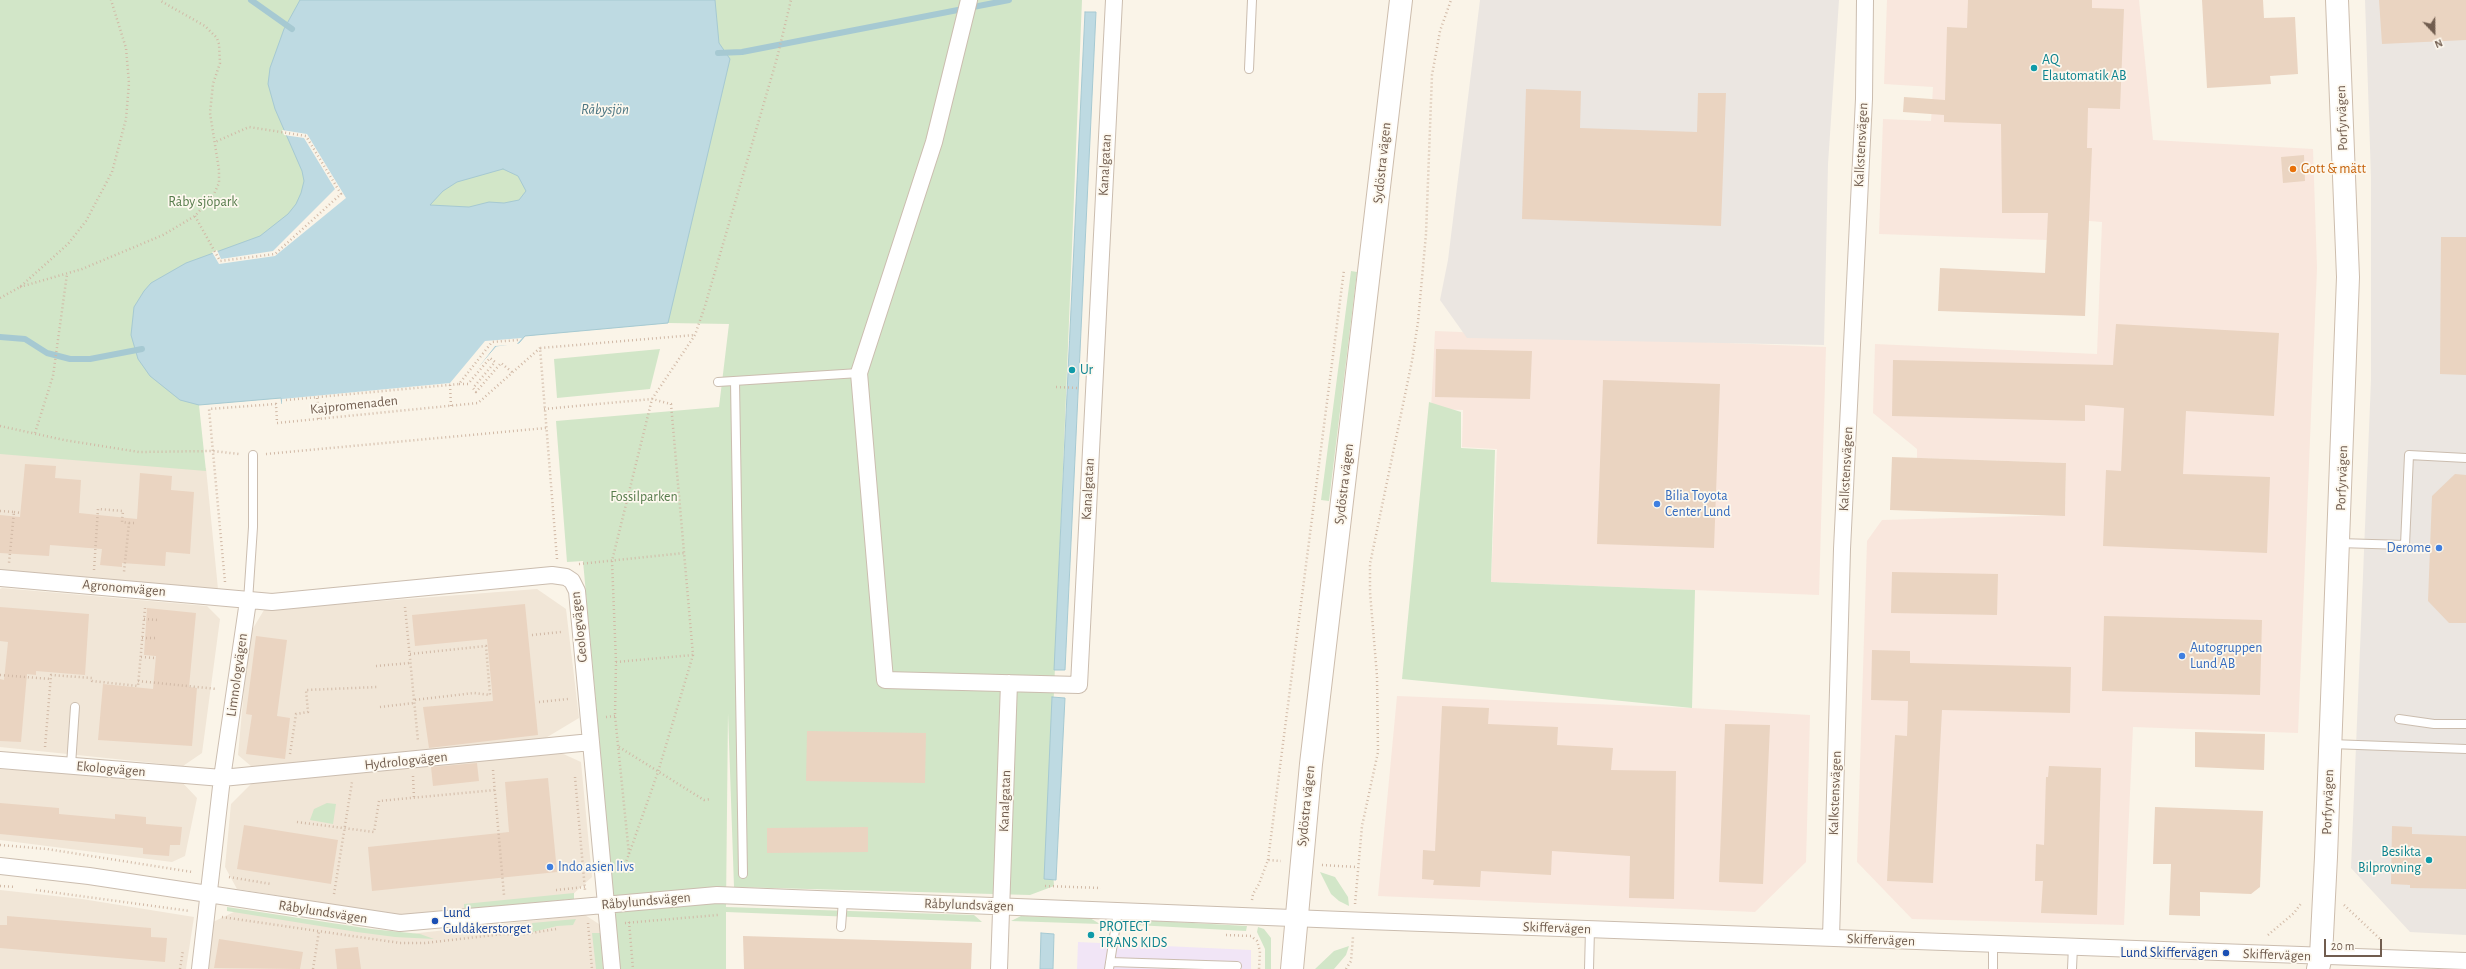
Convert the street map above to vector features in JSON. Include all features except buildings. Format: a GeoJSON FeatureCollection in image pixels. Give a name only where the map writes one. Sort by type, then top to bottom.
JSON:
{"type":"FeatureCollection","features":[{"type":"Feature","properties":{"kind":"main road","name":"Sydöstra vägen"},"geometry":{"type":"LineString","coordinates":[[1292,969],[1310,764],[1400,0]]}},
{"type":"Feature","properties":{"kind":"main road","name":"Porfyrvägen"},"geometry":{"type":"LineString","coordinates":[[2321,965],[2339,542],[2348,277],[2337,0]]}},
{"type":"Feature","properties":{"kind":"street"},"geometry":{"type":"LineString","coordinates":[[969,0],[934,142],[859,373],[885,680],[1009,683]]}},
{"type":"Feature","properties":{"kind":"street","name":"Kanalgatan"},"geometry":{"type":"LineString","coordinates":[[999,969],[1009,683],[1079,685],[1114,0]]}},
{"type":"Feature","properties":{"kind":"street","name":"Kalkstensvägen"},"geometry":{"type":"LineString","coordinates":[[1831,938],[1842,549],[1864,99],[1865,0]]}},
{"type":"Feature","properties":{"kind":"street","name":"Geologvägen"},"geometry":{"type":"LineString","coordinates":[[248,601],[272,602],[559,575],[572,581],[577,591],[612,969]]}},
{"type":"Feature","properties":{"kind":"street","name":"Agronomvägen"},"geometry":{"type":"LineString","coordinates":[[0,578],[146,590],[248,601]]}},
{"type":"Feature","properties":{"kind":"street","name":"Limnologvägen"},"geometry":{"type":"LineString","coordinates":[[200,969],[210,894],[222,778],[248,601]]}},
{"type":"Feature","properties":{"kind":"street","name":"Hydrologvägen"},"geometry":{"type":"LineString","coordinates":[[222,778],[590,742]]}},
{"type":"Feature","properties":{"kind":"street","name":"Ekologvägen"},"geometry":{"type":"LineString","coordinates":[[0,760],[222,778]]}},
{"type":"Feature","properties":{"kind":"street","name":"Råbylundsvägen"},"geometry":{"type":"LineString","coordinates":[[0,866],[48,871],[210,894],[400,924],[717,895],[1296,918]]}},
{"type":"Feature","properties":{"kind":"street","name":"Skiffervägen"},"geometry":{"type":"LineString","coordinates":[[1296,918],[2073,946],[2264,955],[2321,965],[2466,961]]}},
{"type":"Feature","properties":{"kind":"lane"},"geometry":{"type":"LineString","coordinates":[[1249,69],[1252,0]]}},
{"type":"Feature","properties":{"kind":"lane"},"geometry":{"type":"LineString","coordinates":[[718,382],[859,373]]}},
{"type":"Feature","properties":{"kind":"lane"},"geometry":{"type":"LineString","coordinates":[[735,381],[743,874]]}},
{"type":"Feature","properties":{"kind":"lane","name":"Limnologvägen"},"geometry":{"type":"LineString","coordinates":[[248,601],[253,527],[253,455]]}},
{"type":"Feature","properties":{"kind":"lane"},"geometry":{"type":"LineString","coordinates":[[2339,542],[2405,545],[2409,455],[2466,458]]}},
{"type":"Feature","properties":{"kind":"lane"},"geometry":{"type":"LineString","coordinates":[[71,765],[75,707]]}},
{"type":"Feature","properties":{"kind":"lane"},"geometry":{"type":"LineString","coordinates":[[2399,719],[2434,724],[2466,724]]}},
{"type":"Feature","properties":{"kind":"lane"},"geometry":{"type":"LineString","coordinates":[[2330,744],[2466,749]]}},
{"type":"Feature","properties":{"kind":"lane"},"geometry":{"type":"LineString","coordinates":[[841,927],[843,900]]}},
{"type":"Feature","properties":{"kind":"lane"},"geometry":{"type":"LineString","coordinates":[[1118,911],[1110,965],[1237,966]]}},
{"type":"Feature","properties":{"kind":"lane"},"geometry":{"type":"LineString","coordinates":[[1589,969],[1590,929]]}},
{"type":"Feature","properties":{"kind":"lane"},"geometry":{"type":"LineString","coordinates":[[1993,944],[1993,969]]}},
{"type":"Feature","properties":{"kind":"lane"},"geometry":{"type":"LineString","coordinates":[[2072,969],[2073,946]]}},
{"type":"Feature","properties":{"kind":"path"},"geometry":{"type":"LineString","coordinates":[[0,298],[20,287],[68,244],[86,221],[117,158],[126,119],[129,83],[126,48],[111,0]]}},
{"type":"Feature","properties":{"kind":"path"},"geometry":{"type":"LineString","coordinates":[[20,287],[67,274],[146,243],[195,216],[210,200],[219,183],[220,170],[210,113],[213,84],[221,56],[217,38],[200,22],[159,0]]}},
{"type":"Feature","properties":{"kind":"path"},"geometry":{"type":"LineString","coordinates":[[629,854],[616,716],[616,662],[612,561],[652,399],[695,335],[720,259],[777,58],[791,0]]}},
{"type":"Feature","properties":{"kind":"path"},"geometry":{"type":"LineString","coordinates":[[1346,969],[1351,960],[1362,826],[1378,752],[1377,676],[1370,592],[1370,564],[1418,322],[1426,234],[1432,75],[1440,31],[1451,0]]}},
{"type":"Feature","properties":{"kind":"path"},"geometry":{"type":"LineString","coordinates":[[195,216],[220,261],[275,254],[341,194],[306,136],[249,127],[215,142]]}},
{"type":"Feature","properties":{"kind":"path"},"geometry":{"type":"LineString","coordinates":[[1252,905],[1253,894],[1259,884],[1268,860],[1344,270]]}},
{"type":"Feature","properties":{"kind":"path"},"geometry":{"type":"LineString","coordinates":[[35,433],[53,376],[67,274]]}},
{"type":"Feature","properties":{"kind":"path"},"geometry":{"type":"LineString","coordinates":[[559,575],[540,348],[695,335]]}},
{"type":"Feature","properties":{"kind":"path"},"geometry":{"type":"LineString","coordinates":[[459,384],[492,342],[518,340]]}},
{"type":"Feature","properties":{"kind":"path","name":"Kajpromenaden"},"geometry":{"type":"LineString","coordinates":[[213,451],[209,409],[276,404],[277,423],[478,403],[540,348]]}},
{"type":"Feature","properties":{"kind":"path"},"geometry":{"type":"LineString","coordinates":[[286,400],[468,384],[490,358],[494,362],[473,388],[476,392],[501,362],[512,372]]}},
{"type":"Feature","properties":{"kind":"path"},"geometry":{"type":"LineString","coordinates":[[450,385],[452,406]]}},
{"type":"Feature","properties":{"kind":"path"},"geometry":{"type":"LineString","coordinates":[[1056,387],[1093,388]]}},
{"type":"Feature","properties":{"kind":"path"},"geometry":{"type":"LineString","coordinates":[[317,397],[319,419]]}},
{"type":"Feature","properties":{"kind":"path"},"geometry":{"type":"LineString","coordinates":[[544,409],[652,399],[671,404],[693,654],[658,772],[620,876]]}},
{"type":"Feature","properties":{"kind":"path"},"geometry":{"type":"LineString","coordinates":[[0,426],[139,452],[213,451],[253,455],[546,428]]}},
{"type":"Feature","properties":{"kind":"path"},"geometry":{"type":"LineString","coordinates":[[213,451],[225,598]]}},
{"type":"Feature","properties":{"kind":"path"},"geometry":{"type":"LineString","coordinates":[[94,570],[98,509],[123,511],[122,522],[136,523]]}},
{"type":"Feature","properties":{"kind":"path"},"geometry":{"type":"LineString","coordinates":[[0,511],[21,513]]}},
{"type":"Feature","properties":{"kind":"path"},"geometry":{"type":"LineString","coordinates":[[9,563],[14,512]]}},
{"type":"Feature","properties":{"kind":"path"},"geometry":{"type":"LineString","coordinates":[[124,572],[129,523]]}},
{"type":"Feature","properties":{"kind":"path"},"geometry":{"type":"LineString","coordinates":[[559,575],[568,565],[684,553]]}},
{"type":"Feature","properties":{"kind":"path"},"geometry":{"type":"LineString","coordinates":[[138,686],[146,590]]}},
{"type":"Feature","properties":{"kind":"path"},"geometry":{"type":"LineString","coordinates":[[403,590],[420,759]]}},
{"type":"Feature","properties":{"kind":"path"},"geometry":{"type":"LineString","coordinates":[[144,618],[158,620]]}},
{"type":"Feature","properties":{"kind":"path"},"geometry":{"type":"LineString","coordinates":[[532,635],[561,632]]}},
{"type":"Feature","properties":{"kind":"path"},"geometry":{"type":"LineString","coordinates":[[142,638],[156,638]]}},
{"type":"Feature","properties":{"kind":"path"},"geometry":{"type":"LineString","coordinates":[[380,707],[474,693],[490,696],[486,646],[410,654]]}},
{"type":"Feature","properties":{"kind":"path"},"geometry":{"type":"LineString","coordinates":[[616,662],[693,654]]}},
{"type":"Feature","properties":{"kind":"path"},"geometry":{"type":"LineString","coordinates":[[141,657],[155,658]]}},
{"type":"Feature","properties":{"kind":"path"},"geometry":{"type":"LineString","coordinates":[[376,666],[410,663]]}},
{"type":"Feature","properties":{"kind":"path"},"geometry":{"type":"LineString","coordinates":[[0,675],[51,679]]}},
{"type":"Feature","properties":{"kind":"path"},"geometry":{"type":"LineString","coordinates":[[138,681],[218,689],[218,681]]}},
{"type":"Feature","properties":{"kind":"path"},"geometry":{"type":"LineString","coordinates":[[287,772],[296,714],[308,712],[306,690],[378,687]]}},
{"type":"Feature","properties":{"kind":"path"},"geometry":{"type":"LineString","coordinates":[[539,702],[568,699]]}},
{"type":"Feature","properties":{"kind":"path"},"geometry":{"type":"LineString","coordinates":[[618,747],[704,800],[712,799]]}},
{"type":"Feature","properties":{"kind":"path"},"geometry":{"type":"LineString","coordinates":[[491,752],[504,894]]}},
{"type":"Feature","properties":{"kind":"path"},"geometry":{"type":"LineString","coordinates":[[334,894],[355,766]]}},
{"type":"Feature","properties":{"kind":"path"},"geometry":{"type":"LineString","coordinates":[[297,822],[374,832],[379,801],[495,790]]}},
{"type":"Feature","properties":{"kind":"path"},"geometry":{"type":"LineString","coordinates":[[1268,860],[1283,861]]}},
{"type":"Feature","properties":{"kind":"path"},"geometry":{"type":"LineString","coordinates":[[1045,886],[1101,888]]}},
{"type":"Feature","properties":{"kind":"path"},"geometry":{"type":"LineString","coordinates":[[1249,893],[1253,894]]}},
{"type":"Feature","properties":{"kind":"path"},"geometry":{"type":"LineString","coordinates":[[2264,955],[2265,937],[2294,913],[2306,897],[2324,898]]}},
{"type":"Feature","properties":{"kind":"path"},"geometry":{"type":"LineString","coordinates":[[2345,906],[2381,941]]}},
{"type":"Feature","properties":{"kind":"path"},"geometry":{"type":"LineString","coordinates":[[630,923],[633,969]]}},
{"type":"Feature","properties":{"kind":"path"},"geometry":{"type":"LineString","coordinates":[[313,969],[319,931]]}},
{"type":"Feature","properties":{"kind":"path"},"geometry":{"type":"LineString","coordinates":[[1219,935],[1251,936],[1257,941],[1260,951],[1259,969]]}},
{"type":"Feature","properties":{"kind":"shaded area"},"geometry":{"type":"Polygon","coordinates":[[[1480,0],[1839,0],[1828,164],[1824,345],[1467,338],[1440,300],[1448,260],[1480,0]]]}},
{"type":"Feature","properties":{"kind":"shaded area"},"geometry":{"type":"Polygon","coordinates":[[[1887,0],[2139,0],[2153,140],[2313,149],[2317,268],[2298,733],[2133,727],[2124,925],[1912,919],[1857,862],[1867,541],[1882,520],[2065,515],[2066,463],[1917,458],[1917,449],[1873,413],[1875,344],[2097,354],[2102,222],[2089,221],[2047,240],[1879,234],[1883,119],[1931,121],[1933,87],[1884,84],[1887,0]]]}},
{"type":"Feature","properties":{"kind":"shaded area"},"geometry":{"type":"Polygon","coordinates":[[[2365,0],[2466,0],[2466,935],[2410,932],[2351,868],[2371,380],[2371,177],[2365,0]]]}},
{"type":"Feature","properties":{"kind":"shaded area"},"geometry":{"type":"Polygon","coordinates":[[[1435,331],[1826,347],[1819,595],[1491,582],[1497,449],[1462,447],[1463,410],[1431,409],[1435,331]]]}},
{"type":"Feature","properties":{"kind":"shaded area"},"geometry":{"type":"Polygon","coordinates":[[[0,453],[206,468],[218,589],[0,571],[0,453]]]}},
{"type":"Feature","properties":{"kind":"shaded area"},"geometry":{"type":"Polygon","coordinates":[[[0,589],[207,606],[220,619],[202,753],[183,766],[0,747],[0,589]]]}},
{"type":"Feature","properties":{"kind":"shaded area"},"geometry":{"type":"Polygon","coordinates":[[[537,589],[566,609],[579,718],[539,742],[258,772],[238,755],[249,635],[264,610],[537,589]]]}},
{"type":"Feature","properties":{"kind":"shaded area"},"geometry":{"type":"Polygon","coordinates":[[[1397,696],[1692,708],[1810,715],[1806,862],[1755,912],[1378,896],[1397,696]]]}},
{"type":"Feature","properties":{"kind":"shaded area"},"geometry":{"type":"Polygon","coordinates":[[[559,752],[581,762],[592,877],[571,896],[400,915],[237,889],[225,867],[231,804],[253,782],[559,752]]]}},
{"type":"Feature","properties":{"kind":"shaded area"},"geometry":{"type":"Polygon","coordinates":[[[0,769],[180,780],[197,798],[185,856],[172,862],[0,840],[0,769]]]}},
{"type":"Feature","properties":{"kind":"shaded area"},"geometry":{"type":"Polygon","coordinates":[[[0,890],[82,899],[194,917],[186,969],[0,969],[0,890]]]}},
{"type":"Feature","properties":{"kind":"shaded area"},"geometry":{"type":"Polygon","coordinates":[[[238,910],[400,935],[585,915],[619,937],[622,969],[207,969],[213,922],[238,910]]]}},
{"type":"Feature","properties":{"kind":"shaded area"},"geometry":{"type":"Polygon","coordinates":[[[1078,942],[1251,950],[1251,969],[1077,969],[1078,942]]]}},
{"type":"Feature","properties":{"kind":"green space"},"geometry":{"type":"Polygon","coordinates":[[[0,0],[1082,0],[1049,815],[1054,886],[1030,895],[734,887],[728,713],[726,907],[974,915],[982,922],[726,912],[726,969],[620,969],[583,561],[567,562],[556,421],[719,407],[729,324],[668,323],[525,336],[519,343],[496,346],[282,398],[199,405],[206,471],[0,454],[0,0]]]}},
{"type":"Feature","properties":{"kind":"green space"},"geometry":{"type":"Polygon","coordinates":[[[1351,271],[1357,272],[1329,501],[1321,500],[1351,271]]]}},
{"type":"Feature","properties":{"kind":"green space"},"geometry":{"type":"Polygon","coordinates":[[[660,349],[650,389],[557,398],[554,359],[660,349]]]}},
{"type":"Feature","properties":{"kind":"green space"},"geometry":{"type":"Polygon","coordinates":[[[1429,402],[1461,412],[1461,448],[1495,450],[1491,582],[1695,590],[1692,708],[1402,679],[1429,402]]]}},
{"type":"Feature","properties":{"kind":"green space"},"geometry":{"type":"Polygon","coordinates":[[[327,803],[336,804],[333,824],[310,820],[314,809],[327,803]]]}},
{"type":"Feature","properties":{"kind":"green space"},"geometry":{"type":"Polygon","coordinates":[[[1320,872],[1335,877],[1348,897],[1349,906],[1339,901],[1331,894],[1320,872]]]}},
{"type":"Feature","properties":{"kind":"green space"},"geometry":{"type":"Polygon","coordinates":[[[574,893],[574,899],[464,909],[464,904],[574,893]]]}},
{"type":"Feature","properties":{"kind":"green space"},"geometry":{"type":"Polygon","coordinates":[[[227,907],[371,929],[420,934],[434,939],[395,937],[357,932],[227,911],[227,907]]]}},
{"type":"Feature","properties":{"kind":"green space"},"geometry":{"type":"Polygon","coordinates":[[[1021,916],[1090,918],[1100,924],[1011,921],[1021,916]]]}},
{"type":"Feature","properties":{"kind":"green space"},"geometry":{"type":"Polygon","coordinates":[[[576,919],[573,925],[557,926],[533,932],[532,923],[576,919]]]}},
{"type":"Feature","properties":{"kind":"green space"},"geometry":{"type":"Polygon","coordinates":[[[1138,920],[1247,926],[1246,931],[1136,925],[1138,920]]]}},
{"type":"Feature","properties":{"kind":"green space"},"geometry":{"type":"Polygon","coordinates":[[[1258,927],[1264,929],[1271,938],[1271,969],[1265,969],[1265,949],[1257,932],[1258,927]]]}},
{"type":"Feature","properties":{"kind":"green space"},"geometry":{"type":"Polygon","coordinates":[[[592,933],[600,933],[603,969],[596,969],[592,933]]]}},
{"type":"Feature","properties":{"kind":"green space"},"geometry":{"type":"Polygon","coordinates":[[[1349,946],[1346,955],[1334,969],[1315,969],[1334,951],[1349,946]]]}},
{"type":"Feature","properties":{"kind":"water","name":"Råbysjön"},"geometry":{"type":"Polygon","coordinates":[[[300,0],[715,0],[719,43],[730,59],[668,323],[525,336],[519,343],[496,346],[461,387],[282,404],[281,398],[199,405],[180,400],[150,376],[138,359],[131,335],[134,307],[151,283],[186,263],[260,236],[288,214],[296,204],[304,181],[302,171],[275,109],[268,84],[270,68],[284,29],[300,0]],[[503,169],[457,182],[443,191],[430,205],[469,207],[489,202],[504,203],[519,200],[526,191],[518,176],[503,169]]]}},
{"type":"Feature","properties":{"kind":"water"},"geometry":{"type":"Polygon","coordinates":[[[1085,12],[1096,12],[1065,670],[1054,670],[1085,12]]]}},
{"type":"Feature","properties":{"kind":"water"},"geometry":{"type":"Polygon","coordinates":[[[1052,697],[1065,698],[1056,880],[1044,879],[1052,697]]]}},
{"type":"Feature","properties":{"kind":"water"},"geometry":{"type":"Polygon","coordinates":[[[1041,933],[1054,934],[1053,969],[1040,969],[1041,933]]]}},
{"type":"Feature","properties":{"kind":"pier"},"geometry":{"type":"Polygon","coordinates":[[[282,130],[307,134],[346,198],[275,256],[219,264],[212,252],[217,250],[221,259],[273,251],[335,189],[304,138],[284,135],[282,130]]]}},
{"type":"Feature","properties":{"kind":"pier"},"geometry":{"type":"Polygon","coordinates":[[[522,338],[516,345],[495,346],[462,389],[282,406],[282,399],[450,383],[485,341],[522,338]]]}},
{"type":"Feature","properties":{"kind":"waterway"},"geometry":{"type":"LineString","coordinates":[[251,0],[292,29]]}},
{"type":"Feature","properties":{"kind":"waterway"},"geometry":{"type":"LineString","coordinates":[[718,53],[742,52],[1009,0]]}},
{"type":"Feature","properties":{"kind":"waterway"},"geometry":{"type":"LineString","coordinates":[[0,337],[25,339],[47,353],[70,359],[90,359],[142,349]]}},
{"type":"Feature","properties":{"kind":"place","name":"AQ Elautomatik AB"},"geometry":{"type":"Point","coordinates":[2034,68]}},
{"type":"Feature","properties":{"kind":"place","name":"Gott & mätt"},"geometry":{"type":"Point","coordinates":[2293,169]}},
{"type":"Feature","properties":{"kind":"place","name":"Ur"},"geometry":{"type":"Point","coordinates":[1072,370]}},
{"type":"Feature","properties":{"kind":"place","name":"Bilia Toyota Center Lund"},"geometry":{"type":"Point","coordinates":[1657,504]}},
{"type":"Feature","properties":{"kind":"place","name":"Derome"},"geometry":{"type":"Point","coordinates":[2439,548]}},
{"type":"Feature","properties":{"kind":"place","name":"Autogruppen Lund AB"},"geometry":{"type":"Point","coordinates":[2182,656]}},
{"type":"Feature","properties":{"kind":"place","name":"Besikta Bilprovning"},"geometry":{"type":"Point","coordinates":[2429,860]}},
{"type":"Feature","properties":{"kind":"place","name":"Indo asien livs"},"geometry":{"type":"Point","coordinates":[550,867]}},
{"type":"Feature","properties":{"kind":"place","name":"Lund Guldåkerstorget"},"geometry":{"type":"Point","coordinates":[435,921]}},
{"type":"Feature","properties":{"kind":"place","name":"PROTECT TRANS KIDS"},"geometry":{"type":"Point","coordinates":[1091,935]}},
{"type":"Feature","properties":{"kind":"place","name":"Lund Skiffervägen"},"geometry":{"type":"Point","coordinates":[2226,953]}},
{"type":"Feature","properties":{"kind":"park label","name":"Råby sjöpark"},"geometry":{"type":"Point","coordinates":[203,202]}},
{"type":"Feature","properties":{"kind":"park label","name":"Fossilparken"},"geometry":{"type":"Point","coordinates":[644,497]}}]}
